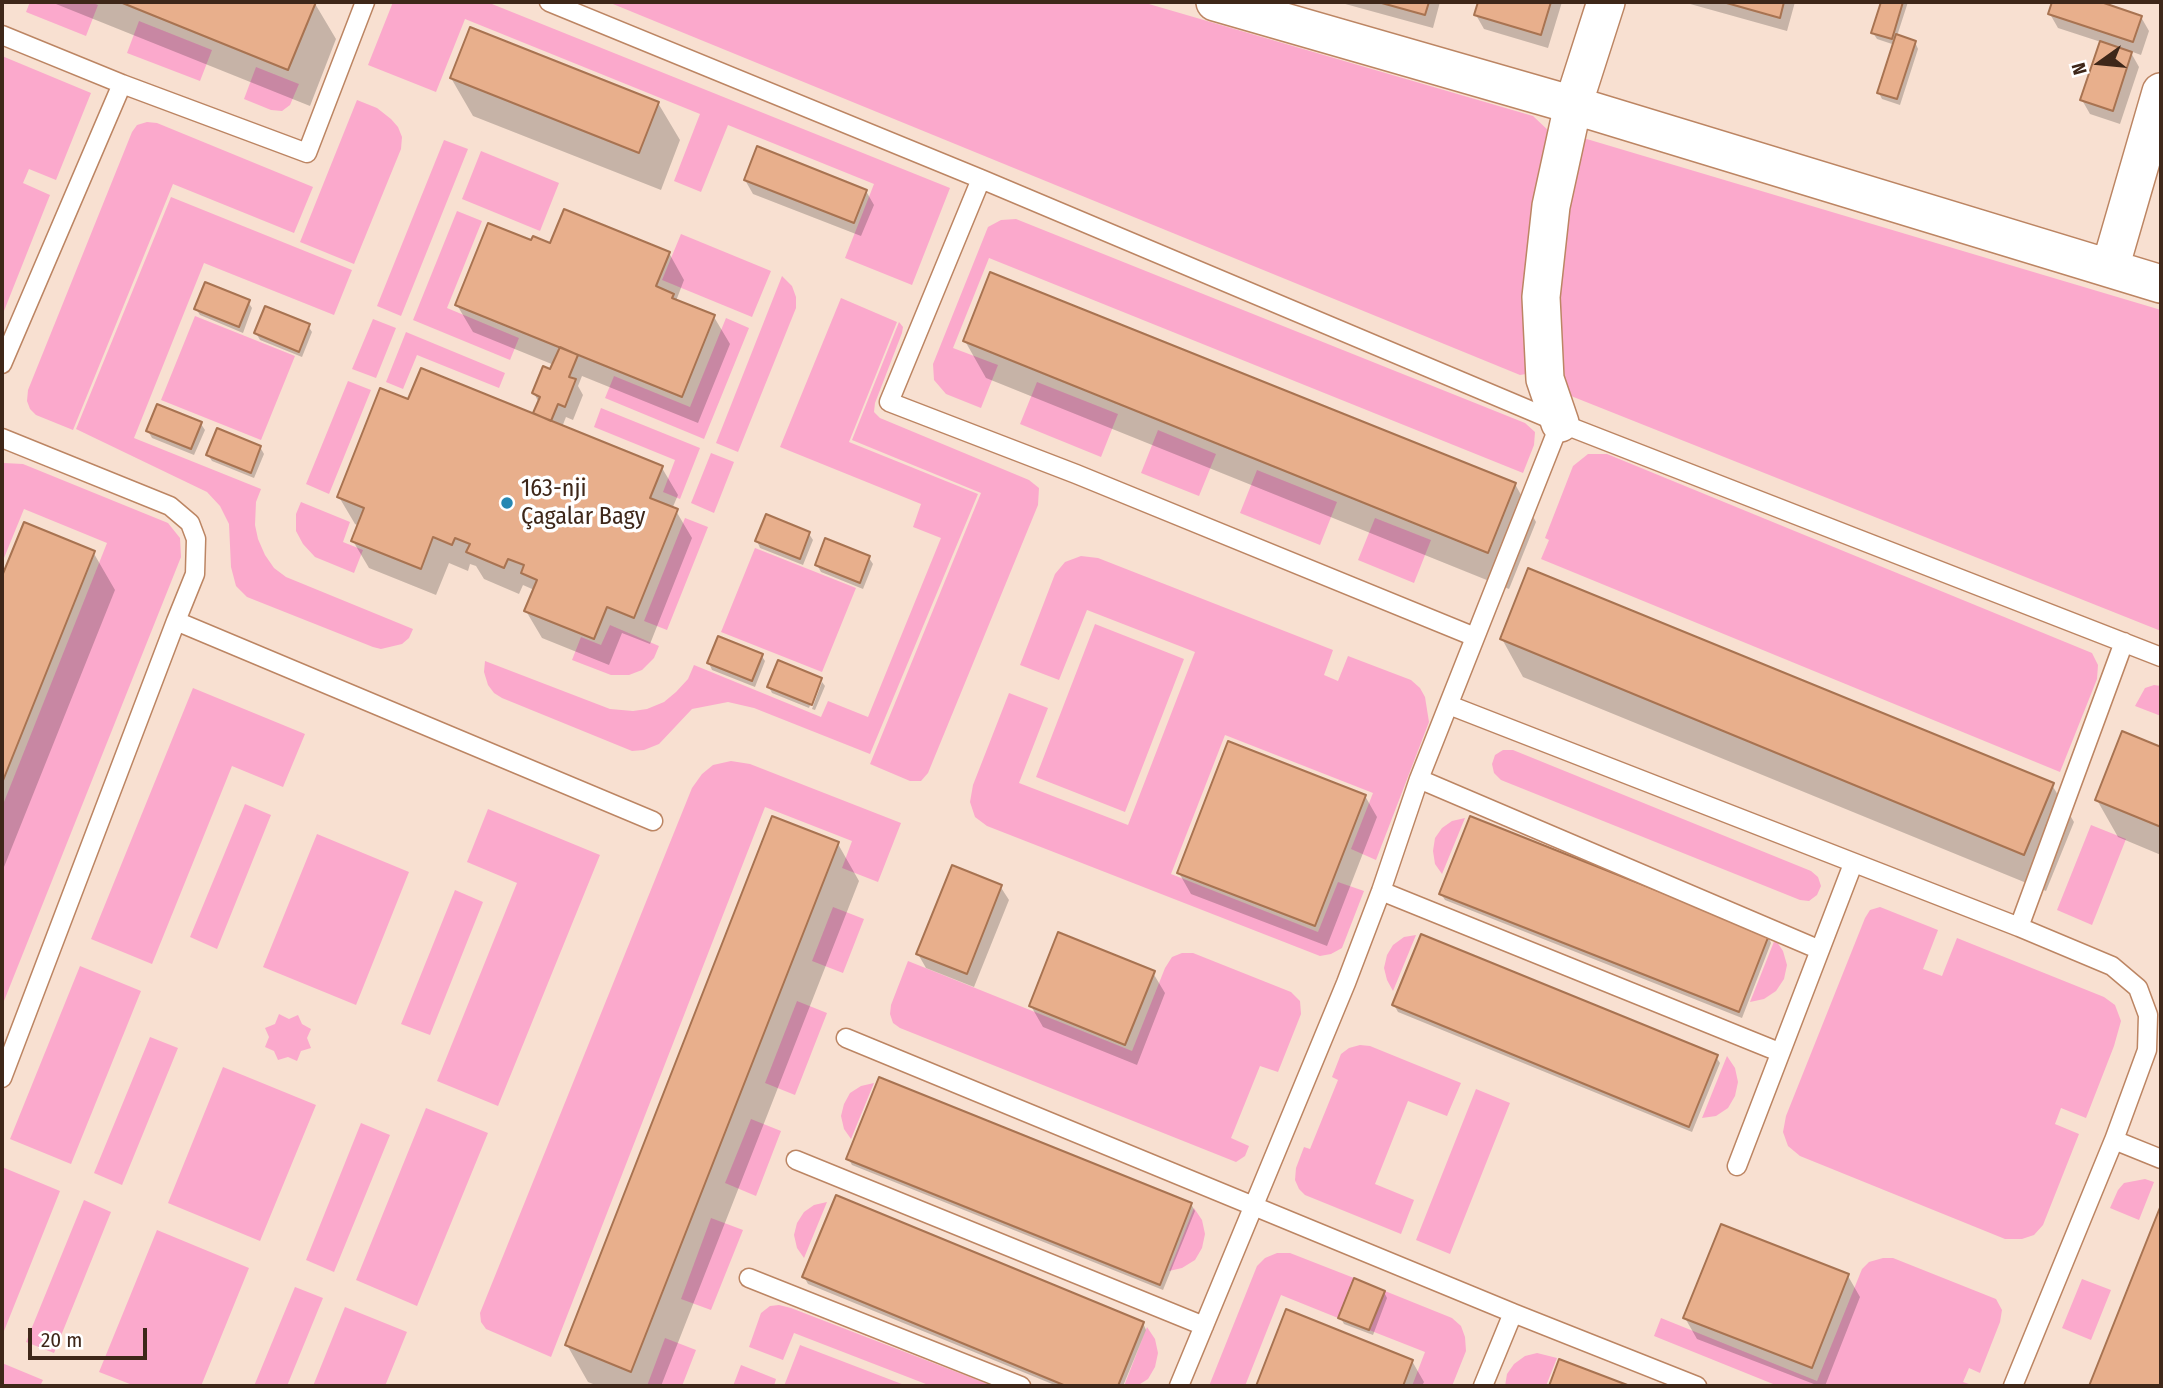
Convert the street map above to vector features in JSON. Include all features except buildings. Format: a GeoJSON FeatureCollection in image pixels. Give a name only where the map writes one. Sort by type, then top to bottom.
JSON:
{"type":"FeatureCollection","features":[{"type":"Feature","properties":{"kind":"street"},"geometry":{"type":"LineString","coordinates":[[1215,2],[1573,105],[2161,284]]}},
{"type":"Feature","properties":{"kind":"street"},"geometry":{"type":"LineString","coordinates":[[1560,423],[1545,379],[1541,297],[1551,206],[1573,105],[1606,2]]}},
{"type":"Feature","properties":{"kind":"street"},"geometry":{"type":"LineString","coordinates":[[2110,268],[2161,92]]}},
{"type":"Feature","properties":{"kind":"lane"},"geometry":{"type":"LineString","coordinates":[[2,35],[122,84],[307,153],[365,2]]}},
{"type":"Feature","properties":{"kind":"lane"},"geometry":{"type":"LineString","coordinates":[[549,2],[1560,423],[2161,657]]}},
{"type":"Feature","properties":{"kind":"lane"},"geometry":{"type":"LineString","coordinates":[[2,364],[122,84]]}},
{"type":"Feature","properties":{"kind":"lane"},"geometry":{"type":"LineString","coordinates":[[981,180],[889,402],[1076,474],[1475,637]]}},
{"type":"Feature","properties":{"kind":"lane"},"geometry":{"type":"LineString","coordinates":[[1179,1386],[1346,983],[1419,779],[1560,423]]}},
{"type":"Feature","properties":{"kind":"lane"},"geometry":{"type":"LineString","coordinates":[[2,438],[170,506],[190,523],[196,539],[195,574],[2,1078]]}},
{"type":"Feature","properties":{"kind":"lane"},"geometry":{"type":"LineString","coordinates":[[176,621],[653,821]]}},
{"type":"Feature","properties":{"kind":"lane"},"geometry":{"type":"LineString","coordinates":[[2019,927],[2124,642]]}},
{"type":"Feature","properties":{"kind":"lane"},"geometry":{"type":"LineString","coordinates":[[1448,705],[2019,927],[2112,966],[2138,988],[2148,1014],[2147,1050],[2114,1140],[2013,1386]]}},
{"type":"Feature","properties":{"kind":"lane"},"geometry":{"type":"LineString","coordinates":[[1419,779],[1820,950]]}},
{"type":"Feature","properties":{"kind":"lane"},"geometry":{"type":"LineString","coordinates":[[1737,1166],[1853,864]]}},
{"type":"Feature","properties":{"kind":"lane"},"geometry":{"type":"LineString","coordinates":[[1381,891],[1779,1052]]}},
{"type":"Feature","properties":{"kind":"lane"},"geometry":{"type":"LineString","coordinates":[[846,1038],[1697,1386]]}},
{"type":"Feature","properties":{"kind":"lane"},"geometry":{"type":"LineString","coordinates":[[2114,1140],[2161,1159]]}},
{"type":"Feature","properties":{"kind":"lane"},"geometry":{"type":"LineString","coordinates":[[796,1160],[1204,1326]]}},
{"type":"Feature","properties":{"kind":"lane"},"geometry":{"type":"LineString","coordinates":[[749,1278],[1021,1386]]}},
{"type":"Feature","properties":{"kind":"lane"},"geometry":{"type":"LineString","coordinates":[[1483,1386],[1513,1313]]}},
{"type":"Feature","properties":{"kind":"shaded area"},"geometry":{"type":"Polygon","coordinates":[[[30,2],[91,2],[98,5],[86,36],[26,12],[30,2]]]}},
{"type":"Feature","properties":{"kind":"shaded area"},"geometry":{"type":"Polygon","coordinates":[[[393,2],[487,2],[950,188],[912,285],[845,258],[874,184],[728,125],[701,192],[674,181],[700,114],[465,19],[436,92],[368,65],[393,2]]]}},
{"type":"Feature","properties":{"kind":"shaded area"},"geometry":{"type":"Polygon","coordinates":[[[608,2],[1142,2],[1533,116],[1551,133],[1526,374],[1520,375],[608,2]]]}},
{"type":"Feature","properties":{"kind":"shaded area"},"geometry":{"type":"Polygon","coordinates":[[[139,21],[212,50],[200,81],[127,53],[139,21]]]}},
{"type":"Feature","properties":{"kind":"shaded area"},"geometry":{"type":"Polygon","coordinates":[[[2,56],[91,93],[56,180],[29,169],[23,183],[50,195],[2,316],[2,56]]]}},
{"type":"Feature","properties":{"kind":"shaded area"},"geometry":{"type":"Polygon","coordinates":[[[256,67],[299,84],[290,105],[282,111],[271,110],[244,99],[256,67]]]}},
{"type":"Feature","properties":{"kind":"shaded area"},"geometry":{"type":"Polygon","coordinates":[[[357,100],[377,108],[391,119],[402,137],[401,149],[354,264],[300,242],[357,100]]]}},
{"type":"Feature","properties":{"kind":"shaded area"},"geometry":{"type":"Polygon","coordinates":[[[157,123],[313,187],[294,233],[173,184],[73,430],[36,415],[27,401],[28,390],[132,132],[137,125],[157,123]]]}},
{"type":"Feature","properties":{"kind":"shaded area"},"geometry":{"type":"Polygon","coordinates":[[[1580,137],[2161,310],[2161,631],[1566,394],[1563,386],[1559,292],[1568,200],[1580,137]]]}},
{"type":"Feature","properties":{"kind":"shaded area"},"geometry":{"type":"Polygon","coordinates":[[[444,140],[468,149],[401,316],[377,306],[444,140]]]}},
{"type":"Feature","properties":{"kind":"shaded area"},"geometry":{"type":"Polygon","coordinates":[[[481,151],[559,183],[540,231],[462,199],[481,151]]]}},
{"type":"Feature","properties":{"kind":"shaded area"},"geometry":{"type":"Polygon","coordinates":[[[171,197],[352,270],[334,315],[204,263],[134,438],[261,489],[256,502],[255,525],[265,555],[274,568],[286,577],[413,629],[402,644],[381,649],[373,647],[247,597],[236,586],[231,567],[229,524],[220,506],[207,492],[76,429],[171,197]]]}},
{"type":"Feature","properties":{"kind":"shaded area"},"geometry":{"type":"Polygon","coordinates":[[[457,211],[482,221],[447,308],[519,338],[510,360],[413,320],[457,211]]]}},
{"type":"Feature","properties":{"kind":"shaded area"},"geometry":{"type":"Polygon","coordinates":[[[1016,219],[1525,423],[1535,432],[1534,445],[1523,473],[989,258],[953,348],[998,365],[981,408],[946,394],[934,380],[933,364],[988,227],[1001,220],[1016,219]]]}},
{"type":"Feature","properties":{"kind":"shaded area"},"geometry":{"type":"Polygon","coordinates":[[[681,234],[771,271],[752,317],[662,280],[681,234]]]}},
{"type":"Feature","properties":{"kind":"shaded area"},"geometry":{"type":"Polygon","coordinates":[[[782,276],[792,286],[796,308],[738,452],[716,443],[782,276]]]}},
{"type":"Feature","properties":{"kind":"shaded area"},"geometry":{"type":"Polygon","coordinates":[[[841,298],[897,322],[849,442],[978,494],[870,754],[754,708],[728,702],[692,709],[659,744],[632,751],[494,693],[484,672],[485,661],[610,709],[633,711],[664,702],[688,679],[694,665],[821,717],[828,701],[868,717],[941,538],[913,527],[921,504],[780,447],[841,298]]]}},
{"type":"Feature","properties":{"kind":"shaded area"},"geometry":{"type":"Polygon","coordinates":[[[195,316],[295,356],[261,440],[161,400],[195,316]]]}},
{"type":"Feature","properties":{"kind":"shaded area"},"geometry":{"type":"Polygon","coordinates":[[[726,318],[749,328],[704,439],[605,398],[614,376],[690,407],[726,318]]]}},
{"type":"Feature","properties":{"kind":"shaded area"},"geometry":{"type":"Polygon","coordinates":[[[373,319],[396,328],[376,378],[352,369],[373,319]]]}},
{"type":"Feature","properties":{"kind":"shaded area"},"geometry":{"type":"Polygon","coordinates":[[[899,322],[903,327],[902,333],[874,412],[880,418],[1029,480],[1039,488],[1038,505],[928,773],[921,781],[910,781],[870,764],[981,493],[852,440],[899,322]]]}},
{"type":"Feature","properties":{"kind":"shaded area"},"geometry":{"type":"Polygon","coordinates":[[[406,332],[505,373],[499,388],[417,355],[403,389],[386,382],[406,332]]]}},
{"type":"Feature","properties":{"kind":"shaded area"},"geometry":{"type":"Polygon","coordinates":[[[348,381],[371,390],[329,494],[306,484],[348,381]]]}},
{"type":"Feature","properties":{"kind":"shaded area"},"geometry":{"type":"Polygon","coordinates":[[[1037,382],[1118,414],[1101,457],[1020,424],[1037,382]]]}},
{"type":"Feature","properties":{"kind":"shaded area"},"geometry":{"type":"Polygon","coordinates":[[[601,408],[700,448],[680,499],[663,492],[675,460],[594,427],[601,408]]]}},
{"type":"Feature","properties":{"kind":"shaded area"},"geometry":{"type":"Polygon","coordinates":[[[1158,430],[1216,454],[1199,496],[1141,473],[1158,430]]]}},
{"type":"Feature","properties":{"kind":"shaded area"},"geometry":{"type":"Polygon","coordinates":[[[711,453],[734,462],[714,513],[691,503],[711,453]]]}},
{"type":"Feature","properties":{"kind":"shaded area"},"geometry":{"type":"Polygon","coordinates":[[[1588,454],[1607,454],[2092,653],[2098,665],[2097,679],[2060,772],[1541,559],[1549,540],[1545,538],[1573,466],[1588,454]]]}},
{"type":"Feature","properties":{"kind":"shaded area"},"geometry":{"type":"Polygon","coordinates":[[[4,463],[23,464],[168,523],[180,538],[181,557],[2,1006],[2,807],[107,543],[24,509],[4,558],[2,557],[4,463]]]}},
{"type":"Feature","properties":{"kind":"shaded area"},"geometry":{"type":"Polygon","coordinates":[[[1257,470],[1337,502],[1320,545],[1240,513],[1257,470]]]}},
{"type":"Feature","properties":{"kind":"shaded area"},"geometry":{"type":"Polygon","coordinates":[[[301,502],[350,522],[343,542],[363,550],[354,573],[315,557],[303,544],[296,531],[296,514],[301,502]]]}},
{"type":"Feature","properties":{"kind":"shaded area"},"geometry":{"type":"Polygon","coordinates":[[[685,518],[708,527],[667,630],[644,621],[685,518]]]}},
{"type":"Feature","properties":{"kind":"shaded area"},"geometry":{"type":"Polygon","coordinates":[[[1375,518],[1431,540],[1414,583],[1358,560],[1375,518]]]}},
{"type":"Feature","properties":{"kind":"shaded area"},"geometry":{"type":"Polygon","coordinates":[[[755,548],[856,588],[822,672],[721,632],[755,548]]]}},
{"type":"Feature","properties":{"kind":"shaded area"},"geometry":{"type":"Polygon","coordinates":[[[1081,556],[1098,558],[1333,650],[1324,675],[1338,681],[1348,656],[1411,680],[1420,688],[1425,697],[1429,722],[1376,860],[1351,849],[1373,793],[1225,735],[1171,874],[1318,932],[1338,882],[1364,891],[1342,948],[1320,956],[987,826],[975,817],[970,802],[973,785],[1009,693],[1048,708],[1019,783],[1128,825],[1195,652],[1087,610],[1059,680],[1020,665],[1055,574],[1065,562],[1081,556]]]}},
{"type":"Feature","properties":{"kind":"shaded area"},"geometry":{"type":"Polygon","coordinates":[[[1095,624],[1184,659],[1125,812],[1036,777],[1095,624]]]}},
{"type":"Feature","properties":{"kind":"shaded area"},"geometry":{"type":"Polygon","coordinates":[[[610,625],[659,646],[654,658],[642,670],[629,675],[611,675],[572,660],[581,637],[601,645],[610,625]]]}},
{"type":"Feature","properties":{"kind":"shaded area"},"geometry":{"type":"Polygon","coordinates":[[[2161,686],[2161,716],[2135,706],[2145,688],[2161,686]]]}},
{"type":"Feature","properties":{"kind":"shaded area"},"geometry":{"type":"Polygon","coordinates":[[[193,688],[305,734],[283,787],[232,766],[152,964],[91,939],[193,688]]]}},
{"type":"Feature","properties":{"kind":"shaded area"},"geometry":{"type":"Polygon","coordinates":[[[1503,750],[1513,750],[1811,871],[1818,877],[1821,886],[1817,895],[1809,901],[1800,900],[1501,780],[1494,773],[1492,764],[1495,755],[1503,750]]]}},
{"type":"Feature","properties":{"kind":"shaded area"},"geometry":{"type":"Polygon","coordinates":[[[731,761],[750,764],[901,823],[878,882],[842,868],[852,841],[765,807],[551,1357],[486,1329],[481,1322],[480,1313],[692,788],[713,765],[731,761]]]}},
{"type":"Feature","properties":{"kind":"shaded area"},"geometry":{"type":"Polygon","coordinates":[[[245,804],[271,815],[217,949],[190,937],[245,804]]]}},
{"type":"Feature","properties":{"kind":"shaded area"},"geometry":{"type":"Polygon","coordinates":[[[488,809],[600,855],[498,1106],[437,1081],[517,883],[467,862],[488,809]]]}},
{"type":"Feature","properties":{"kind":"shaded area"},"geometry":{"type":"Polygon","coordinates":[[[1465,818],[1442,874],[1435,864],[1435,838],[1442,828],[1452,821],[1465,818]]]}},
{"type":"Feature","properties":{"kind":"shaded area"},"geometry":{"type":"Polygon","coordinates":[[[2091,825],[2126,839],[2092,925],[2057,910],[2091,825]]]}},
{"type":"Feature","properties":{"kind":"shaded area"},"geometry":{"type":"Polygon","coordinates":[[[317,834],[409,872],[356,1005],[263,967],[317,834]]]}},
{"type":"Feature","properties":{"kind":"shaded area"},"geometry":{"type":"Polygon","coordinates":[[[455,890],[483,902],[430,1035],[401,1024],[455,890]]]}},
{"type":"Feature","properties":{"kind":"shaded area"},"geometry":{"type":"Polygon","coordinates":[[[833,907],[864,919],[843,973],[812,961],[833,907]]]}},
{"type":"Feature","properties":{"kind":"shaded area"},"geometry":{"type":"Polygon","coordinates":[[[1880,907],[1938,930],[1923,969],[1942,976],[1957,938],[2104,997],[2115,1005],[2121,1021],[2086,1118],[2061,1108],[2055,1124],[2079,1134],[2043,1225],[2034,1235],[2022,1239],[2005,1239],[1800,1156],[1788,1146],[1783,1132],[1786,1116],[1865,918],[1870,910],[1880,907]]]}},
{"type":"Feature","properties":{"kind":"shaded area"},"geometry":{"type":"Polygon","coordinates":[[[1416,935],[1393,991],[1384,968],[1387,955],[1393,945],[1404,937],[1416,935]]]}},
{"type":"Feature","properties":{"kind":"shaded area"},"geometry":{"type":"Polygon","coordinates":[[[1775,939],[1783,951],[1787,965],[1784,979],[1776,991],[1764,999],[1750,1002],[1775,939]]]}},
{"type":"Feature","properties":{"kind":"shaded area"},"geometry":{"type":"Polygon","coordinates":[[[1193,953],[1291,992],[1300,1001],[1301,1014],[1278,1072],[1260,1066],[1231,1138],[1249,1146],[1245,1156],[1236,1162],[900,1028],[893,1023],[890,1014],[908,961],[1132,1051],[1165,968],[1172,957],[1193,953]]]}},
{"type":"Feature","properties":{"kind":"shaded area"},"geometry":{"type":"Polygon","coordinates":[[[80,966],[141,991],[71,1164],[10,1139],[80,966]]]}},
{"type":"Feature","properties":{"kind":"shaded area"},"geometry":{"type":"Polygon","coordinates":[[[797,1001],[827,1013],[795,1095],[765,1083],[797,1001]]]}},
{"type":"Feature","properties":{"kind":"shaded area"},"geometry":{"type":"Polygon","coordinates":[[[279,1014],[289,1019],[298,1015],[302,1024],[311,1029],[307,1038],[311,1048],[301,1051],[297,1061],[288,1057],[278,1060],[274,1051],[265,1047],[269,1037],[265,1028],[275,1024],[279,1014]]]}},
{"type":"Feature","properties":{"kind":"shaded area"},"geometry":{"type":"Polygon","coordinates":[[[150,1037],[178,1048],[122,1185],[94,1173],[150,1037]]]}},
{"type":"Feature","properties":{"kind":"shaded area"},"geometry":{"type":"Polygon","coordinates":[[[1360,1045],[1370,1046],[1461,1083],[1447,1116],[1408,1101],[1375,1184],[1414,1200],[1401,1234],[1305,1195],[1295,1180],[1296,1168],[1304,1147],[1310,1149],[1338,1080],[1332,1077],[1341,1054],[1360,1045]]]}},
{"type":"Feature","properties":{"kind":"shaded area"},"geometry":{"type":"Polygon","coordinates":[[[1727,1056],[1735,1068],[1738,1082],[1735,1096],[1728,1108],[1716,1116],[1702,1118],[1727,1056]]]}},
{"type":"Feature","properties":{"kind":"shaded area"},"geometry":{"type":"Polygon","coordinates":[[[223,1067],[316,1105],[260,1241],[168,1203],[223,1067]]]}},
{"type":"Feature","properties":{"kind":"shaded area"},"geometry":{"type":"Polygon","coordinates":[[[874,1083],[851,1139],[844,1129],[841,1116],[844,1104],[850,1093],[861,1086],[874,1083]]]}},
{"type":"Feature","properties":{"kind":"shaded area"},"geometry":{"type":"Polygon","coordinates":[[[1476,1089],[1510,1103],[1450,1254],[1416,1240],[1476,1089]]]}},
{"type":"Feature","properties":{"kind":"shaded area"},"geometry":{"type":"Polygon","coordinates":[[[426,1108],[488,1133],[417,1306],[356,1280],[426,1108]]]}},
{"type":"Feature","properties":{"kind":"shaded area"},"geometry":{"type":"Polygon","coordinates":[[[751,1119],[781,1131],[756,1196],[725,1183],[751,1119]]]}},
{"type":"Feature","properties":{"kind":"shaded area"},"geometry":{"type":"Polygon","coordinates":[[[361,1123],[390,1135],[334,1272],[306,1260],[361,1123]]]}},
{"type":"Feature","properties":{"kind":"shaded area"},"geometry":{"type":"Polygon","coordinates":[[[2,1167],[60,1191],[2,1336],[2,1167]]]}},
{"type":"Feature","properties":{"kind":"shaded area"},"geometry":{"type":"Polygon","coordinates":[[[2145,1179],[2154,1182],[2139,1220],[2110,1208],[2124,1183],[2145,1179]]]}},
{"type":"Feature","properties":{"kind":"shaded area"},"geometry":{"type":"Polygon","coordinates":[[[84,1200],[111,1212],[54,1353],[26,1342],[84,1200]]]}},
{"type":"Feature","properties":{"kind":"shaded area"},"geometry":{"type":"Polygon","coordinates":[[[827,1202],[804,1258],[797,1248],[794,1235],[797,1223],[804,1212],[814,1205],[827,1202]]]}},
{"type":"Feature","properties":{"kind":"shaded area"},"geometry":{"type":"Polygon","coordinates":[[[1194,1208],[1202,1220],[1205,1234],[1202,1248],[1195,1260],[1182,1268],[1169,1271],[1194,1208]]]}},
{"type":"Feature","properties":{"kind":"shaded area"},"geometry":{"type":"Polygon","coordinates":[[[711,1218],[743,1230],[711,1310],[681,1299],[711,1218]]]}},
{"type":"Feature","properties":{"kind":"shaded area"},"geometry":{"type":"Polygon","coordinates":[[[157,1230],[249,1268],[201,1386],[135,1386],[99,1372],[157,1230]]]}},
{"type":"Feature","properties":{"kind":"shaded area"},"geometry":{"type":"Polygon","coordinates":[[[1277,1253],[1290,1253],[1354,1278],[1338,1318],[1281,1295],[1245,1386],[1209,1386],[1257,1266],[1265,1258],[1277,1253]]]}},
{"type":"Feature","properties":{"kind":"shaded area"},"geometry":{"type":"Polygon","coordinates":[[[1893,1258],[1996,1299],[2002,1310],[2000,1322],[1980,1373],[1969,1368],[1963,1382],[1975,1386],[1778,1386],[1654,1336],[1661,1318],[1817,1381],[1862,1269],[1869,1262],[1893,1258]]]}},
{"type":"Feature","properties":{"kind":"shaded area"},"geometry":{"type":"Polygon","coordinates":[[[2082,1279],[2111,1290],[2091,1340],[2062,1328],[2082,1279]]]}},
{"type":"Feature","properties":{"kind":"shaded area"},"geometry":{"type":"Polygon","coordinates":[[[295,1287],[323,1298],[287,1386],[254,1386],[295,1287]]]}},
{"type":"Feature","properties":{"kind":"shaded area"},"geometry":{"type":"Polygon","coordinates":[[[1385,1291],[1452,1318],[1461,1326],[1466,1351],[1452,1386],[1412,1386],[1425,1352],[1369,1330],[1385,1291]]]}},
{"type":"Feature","properties":{"kind":"shaded area"},"geometry":{"type":"Polygon","coordinates":[[[779,1305],[993,1386],[931,1386],[794,1333],[783,1360],[749,1347],[761,1313],[770,1306],[779,1305]]]}},
{"type":"Feature","properties":{"kind":"shaded area"},"geometry":{"type":"Polygon","coordinates":[[[345,1307],[407,1332],[385,1386],[313,1386],[345,1307]]]}},
{"type":"Feature","properties":{"kind":"shaded area"},"geometry":{"type":"Polygon","coordinates":[[[1147,1327],[1155,1339],[1158,1353],[1155,1367],[1148,1379],[1137,1386],[1124,1386],[1147,1327]]]}},
{"type":"Feature","properties":{"kind":"shaded area"},"geometry":{"type":"Polygon","coordinates":[[[665,1338],[696,1350],[682,1386],[647,1386],[665,1338]]]}},
{"type":"Feature","properties":{"kind":"shaded area"},"geometry":{"type":"Polygon","coordinates":[[[800,1345],[907,1386],[784,1386],[800,1345]]]}},
{"type":"Feature","properties":{"kind":"shaded area"},"geometry":{"type":"Polygon","coordinates":[[[1537,1353],[1557,1358],[1546,1386],[1505,1386],[1507,1374],[1514,1364],[1525,1356],[1537,1353]]]}},
{"type":"Feature","properties":{"kind":"shaded area"},"geometry":{"type":"Polygon","coordinates":[[[2,1363],[43,1380],[40,1386],[2,1386],[2,1363]]]}},
{"type":"Feature","properties":{"kind":"shaded area"},"geometry":{"type":"Polygon","coordinates":[[[741,1365],[776,1379],[774,1386],[733,1386],[741,1365]]]}},
{"type":"Feature","properties":{"kind":"place","name":"163-nji Çagalar Bagy"},"geometry":{"type":"Point","coordinates":[507,503]}}]}
